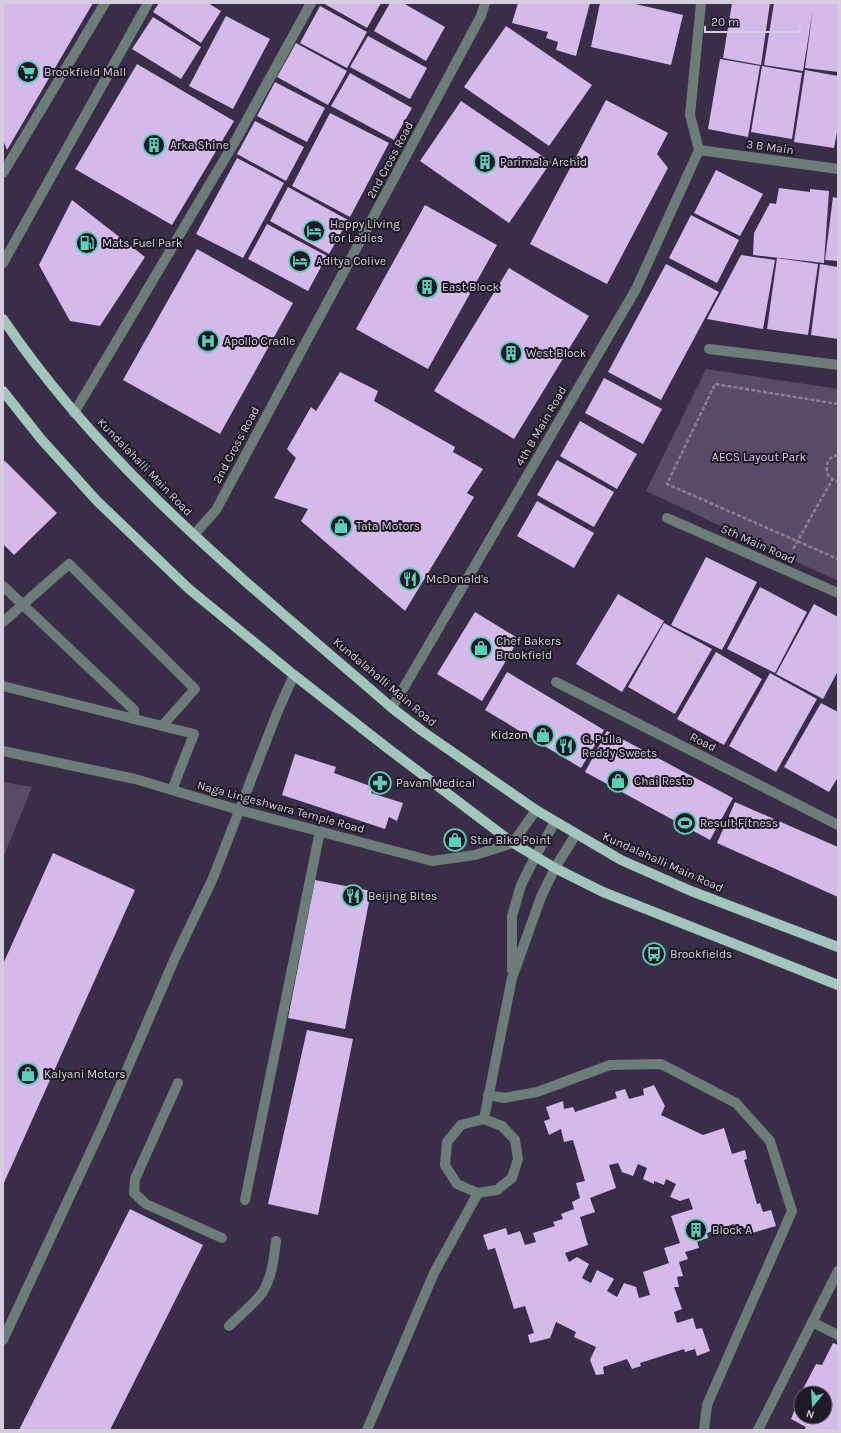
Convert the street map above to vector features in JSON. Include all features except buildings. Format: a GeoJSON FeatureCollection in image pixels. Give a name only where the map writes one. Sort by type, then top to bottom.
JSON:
{"type":"FeatureCollection","features":[{"type":"Feature","properties":{"kind":"main road","name":"Kundalahalli Main Road"},"geometry":{"type":"LineString","coordinates":[[3,319],[74,413],[124,467],[194,535],[392,708],[422,731],[536,810],[621,860],[691,891],[838,947]]}},
{"type":"Feature","properties":{"kind":"main road"},"geometry":{"type":"LineString","coordinates":[[3,391],[41,439],[97,501],[189,589],[386,748],[513,843],[555,868],[603,892],[838,985]]}},
{"type":"Feature","properties":{"kind":"street"},"geometry":{"type":"LineString","coordinates":[[3,174],[105,3]]}},
{"type":"Feature","properties":{"kind":"street"},"geometry":{"type":"LineString","coordinates":[[3,263],[148,3]]}},
{"type":"Feature","properties":{"kind":"street"},"geometry":{"type":"LineString","coordinates":[[74,413],[236,138],[311,3]]}},
{"type":"Feature","properties":{"kind":"street","name":"2nd Cross Road"},"geometry":{"type":"LineString","coordinates":[[194,535],[216,510],[220,503],[481,16],[485,3]]}},
{"type":"Feature","properties":{"kind":"street"},"geometry":{"type":"LineString","coordinates":[[699,150],[690,115],[701,3]]}},
{"type":"Feature","properties":{"kind":"street","name":"3 B Main"},"geometry":{"type":"LineString","coordinates":[[699,150],[838,169]]}},
{"type":"Feature","properties":{"kind":"street","name":"4th B Main Road"},"geometry":{"type":"LineString","coordinates":[[392,708],[636,289],[699,150]]}},
{"type":"Feature","properties":{"kind":"street"},"geometry":{"type":"LineString","coordinates":[[709,349],[838,365]]}},
{"type":"Feature","properties":{"kind":"street","name":"5th Main Road"},"geometry":{"type":"LineString","coordinates":[[667,518],[838,593]]}},
{"type":"Feature","properties":{"kind":"street"},"geometry":{"type":"LineString","coordinates":[[3,622],[69,564],[195,689],[162,726]]}},
{"type":"Feature","properties":{"kind":"street"},"geometry":{"type":"LineString","coordinates":[[3,586],[134,710],[134,719]]}},
{"type":"Feature","properties":{"kind":"street"},"geometry":{"type":"LineString","coordinates":[[3,1340],[103,1125],[175,958],[214,878],[277,713],[294,675]]}},
{"type":"Feature","properties":{"kind":"street","name":"Road"},"geometry":{"type":"LineString","coordinates":[[556,682],[838,825]]}},
{"type":"Feature","properties":{"kind":"street"},"geometry":{"type":"LineString","coordinates":[[3,686],[194,734],[172,790]]}},
{"type":"Feature","properties":{"kind":"street","name":"Naga Lingeshwara Temple Road"},"geometry":{"type":"LineString","coordinates":[[3,751],[135,779],[239,810],[432,861],[475,854],[513,843]]}},
{"type":"Feature","properties":{"kind":"street"},"geometry":{"type":"LineString","coordinates":[[513,843],[536,810]]}},
{"type":"Feature","properties":{"kind":"street"},"geometry":{"type":"LineString","coordinates":[[512,978],[512,916],[521,886],[535,856],[555,822]]}},
{"type":"Feature","properties":{"kind":"street"},"geometry":{"type":"LineString","coordinates":[[245,1200],[320,831]]}},
{"type":"Feature","properties":{"kind":"street"},"geometry":{"type":"LineString","coordinates":[[484,1119],[512,978],[541,897],[555,868],[576,834]]}},
{"type":"Feature","properties":{"kind":"street"},"geometry":{"type":"LineString","coordinates":[[488,1095],[504,1098],[537,1092],[610,1065],[661,1064],[736,1103],[770,1141],[792,1211],[707,1405],[704,1430]]}},
{"type":"Feature","properties":{"kind":"street"},"geometry":{"type":"LineString","coordinates":[[178,1083],[135,1179],[134,1193],[146,1204],[222,1238]]}},
{"type":"Feature","properties":{"kind":"street"},"geometry":{"type":"LineString","coordinates":[[484,1119],[502,1126],[515,1140],[518,1159],[512,1178],[497,1190],[478,1193],[457,1184],[445,1165],[447,1142],[461,1125],[484,1119]]}},
{"type":"Feature","properties":{"kind":"street"},"geometry":{"type":"LineString","coordinates":[[367,1430],[434,1274],[478,1193]]}},
{"type":"Feature","properties":{"kind":"street"},"geometry":{"type":"LineString","coordinates":[[229,1326],[262,1293],[269,1277],[276,1241]]}},
{"type":"Feature","properties":{"kind":"street"},"geometry":{"type":"LineString","coordinates":[[758,1430],[838,1271]]}},
{"type":"Feature","properties":{"kind":"street"},"geometry":{"type":"LineString","coordinates":[[812,1322],[838,1335]]}},
{"type":"Feature","properties":{"kind":"path"},"geometry":{"type":"LineString","coordinates":[[838,404],[715,384],[667,484],[838,558]]}},
{"type":"Feature","properties":{"kind":"path"},"geometry":{"type":"LineString","coordinates":[[838,455],[832,457],[826,464],[829,477],[838,482]]}},
{"type":"Feature","properties":{"kind":"path"},"geometry":{"type":"LineString","coordinates":[[782,569],[832,480]]}},
{"type":"Feature","properties":{"kind":"green space","name":"AECS Layout Park"},"geometry":{"type":"Polygon","coordinates":[[[706,369],[838,389],[838,581],[646,491],[706,369]]]}},
{"type":"Feature","properties":{"kind":"green space"},"geometry":{"type":"Polygon","coordinates":[[[3,782],[32,787],[3,858],[3,782]]]}},
{"type":"Feature","properties":{"kind":"place","name":"Brookfield Mall"},"geometry":{"type":"Point","coordinates":[28,72]}},
{"type":"Feature","properties":{"kind":"place","name":"Arka Shine"},"geometry":{"type":"Point","coordinates":[154,145]}},
{"type":"Feature","properties":{"kind":"place","name":"Parimala Archid"},"geometry":{"type":"Point","coordinates":[485,162]}},
{"type":"Feature","properties":{"kind":"place","name":"Happy Living for Ladies"},"geometry":{"type":"Point","coordinates":[314,231]}},
{"type":"Feature","properties":{"kind":"place","name":"Mats Fuel Park"},"geometry":{"type":"Point","coordinates":[87,243]}},
{"type":"Feature","properties":{"kind":"place","name":"Aditya Colive"},"geometry":{"type":"Point","coordinates":[300,261]}},
{"type":"Feature","properties":{"kind":"place","name":"East Block"},"geometry":{"type":"Point","coordinates":[427,287]}},
{"type":"Feature","properties":{"kind":"place","name":"Apollo Cradle"},"geometry":{"type":"Point","coordinates":[208,341]}},
{"type":"Feature","properties":{"kind":"place","name":"West Block"},"geometry":{"type":"Point","coordinates":[511,353]}},
{"type":"Feature","properties":{"kind":"place","name":"Tata Motors"},"geometry":{"type":"Point","coordinates":[341,526]}},
{"type":"Feature","properties":{"kind":"place","name":"McDonald's"},"geometry":{"type":"Point","coordinates":[410,579]}},
{"type":"Feature","properties":{"kind":"place","name":"Chef Bakers Brookfield"},"geometry":{"type":"Point","coordinates":[481,648]}},
{"type":"Feature","properties":{"kind":"place","name":"Kidzon"},"geometry":{"type":"Point","coordinates":[543,735]}},
{"type":"Feature","properties":{"kind":"place","name":"G. Pulla Reddy Sweets"},"geometry":{"type":"Point","coordinates":[566,746]}},
{"type":"Feature","properties":{"kind":"place","name":"Chai Resto"},"geometry":{"type":"Point","coordinates":[618,781]}},
{"type":"Feature","properties":{"kind":"place","name":"Pavan Medical"},"geometry":{"type":"Point","coordinates":[380,783]}},
{"type":"Feature","properties":{"kind":"place","name":"Result Fitness"},"geometry":{"type":"Point","coordinates":[685,823]}},
{"type":"Feature","properties":{"kind":"place","name":"Star Bike Point"},"geometry":{"type":"Point","coordinates":[455,840]}},
{"type":"Feature","properties":{"kind":"place","name":"Beijing Bites"},"geometry":{"type":"Point","coordinates":[353,896]}},
{"type":"Feature","properties":{"kind":"place","name":"Brookfields"},"geometry":{"type":"Point","coordinates":[654,954]}},
{"type":"Feature","properties":{"kind":"place","name":"Kalyani Motors"},"geometry":{"type":"Point","coordinates":[28,1074]}},
{"type":"Feature","properties":{"kind":"place","name":"Block A"},"geometry":{"type":"Point","coordinates":[696,1230]}}]}
